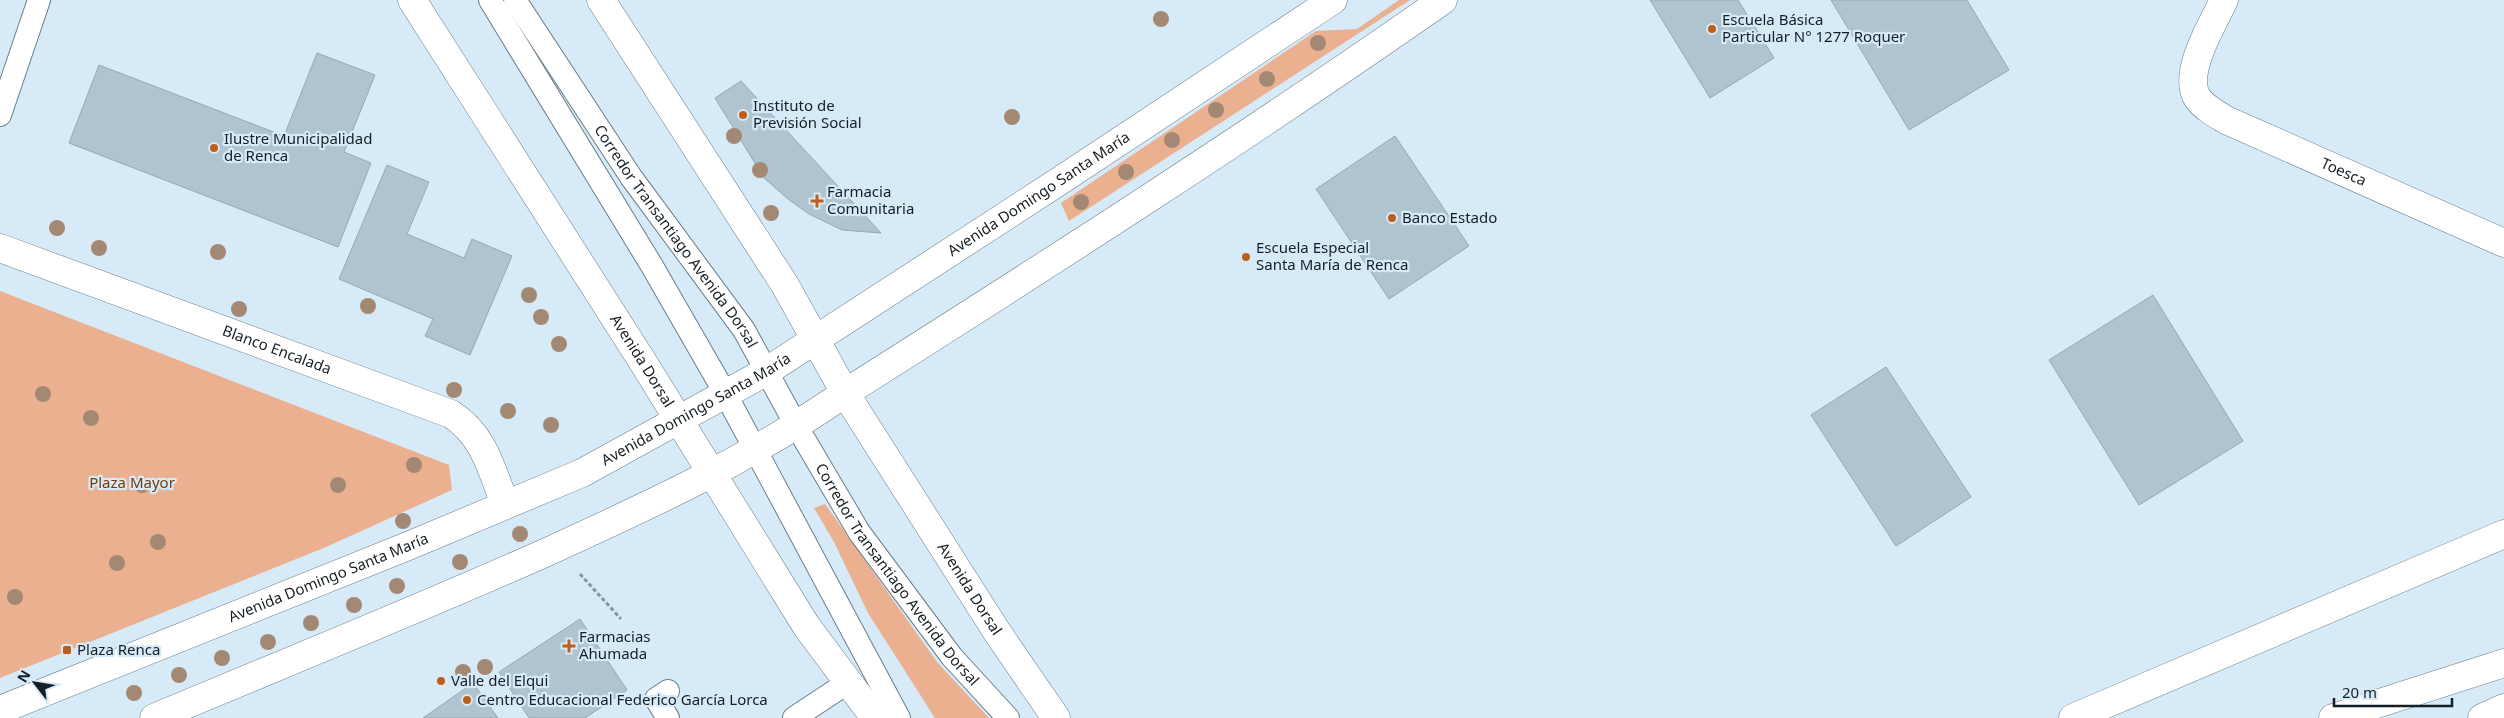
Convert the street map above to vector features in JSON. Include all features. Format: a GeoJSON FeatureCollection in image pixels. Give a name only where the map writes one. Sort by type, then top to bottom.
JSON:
{"type":"FeatureCollection","features":[{"type":"Feature","properties":{"kind":"main road","name":"Avenida Dorsal"},"geometry":{"type":"LineString","coordinates":[[412,0],[807,627],[875,718]]}},
{"type":"Feature","properties":{"kind":"main road","name":"Avenida Dorsal"},"geometry":{"type":"LineString","coordinates":[[601,0],[785,285],[845,393],[997,632],[1056,718]]}},
{"type":"Feature","properties":{"kind":"main road","name":"Avenida Domingo Santa María"},"geometry":{"type":"LineString","coordinates":[[0,710],[582,473],[767,371],[1334,0]]}},
{"type":"Feature","properties":{"kind":"main road"},"geometry":{"type":"LineString","coordinates":[[154,718],[380,625],[556,548],[711,475],[756,450],[797,427],[845,393],[1164,190],[1316,89],[1443,0]]}},
{"type":"Feature","properties":{"kind":"main road","name":"Toesca"},"geometry":{"type":"LineString","coordinates":[[2224,0],[2194,67],[2193,90],[2198,100],[2209,110],[2226,120],[2504,243]]}},
{"type":"Feature","properties":{"kind":"main road","name":"Blanco Encalada"},"geometry":{"type":"LineString","coordinates":[[0,248],[451,414],[465,423],[482,444],[505,505]]}},
{"type":"Feature","properties":{"kind":"main road"},"geometry":{"type":"LineString","coordinates":[[2073,718],[2504,534]]}},
{"type":"Feature","properties":{"kind":"main road"},"geometry":{"type":"LineString","coordinates":[[2333,718],[2504,663]]}},
{"type":"Feature","properties":{"kind":"main road"},"geometry":{"type":"LineString","coordinates":[[2482,718],[2504,708]]}},
{"type":"Feature","properties":{"kind":"lane"},"geometry":{"type":"LineString","coordinates":[[0,115],[39,0]]}},
{"type":"Feature","properties":{"kind":"lane","name":"Corredor Transantiago Avenida Dorsal"},"geometry":{"type":"LineString","coordinates":[[490,0],[652,266],[725,393],[899,718]]}},
{"type":"Feature","properties":{"kind":"lane","name":"Corredor Transantiago Avenida Dorsal"},"geometry":{"type":"LineString","coordinates":[[515,0],[631,177],[744,330],[797,427],[858,532],[952,656],[1008,718]]}},
{"type":"Feature","properties":{"kind":"lane"},"geometry":{"type":"LineString","coordinates":[[794,718],[847,683]]}},
{"type":"Feature","properties":{"kind":"lane"},"geometry":{"type":"LineString","coordinates":[[668,691],[656,699],[668,718]]}},
{"type":"Feature","properties":{"kind":"path"},"geometry":{"type":"LineString","coordinates":[[556,548],[621,619]]}},
{"type":"Feature","properties":{"kind":"green space"},"geometry":{"type":"Polygon","coordinates":[[[1399,0],[1410,0],[1069,221],[1061,203],[1316,31],[1357,29],[1399,0]]]}},
{"type":"Feature","properties":{"kind":"green space","name":"Plaza Mayor"},"geometry":{"type":"Polygon","coordinates":[[[0,291],[449,465],[452,490],[326,547],[0,678],[0,291]]]}},
{"type":"Feature","properties":{"kind":"green space"},"geometry":{"type":"Polygon","coordinates":[[[825,504],[937,662],[989,718],[935,718],[868,613],[834,542],[814,508],[825,504]]]}},
{"type":"Feature","properties":{"kind":"building","name":"Escuela Básica Particular N° 1277 Roquer"},"geometry":{"type":"Polygon","coordinates":[[[1650,0],[1738,0],[1774,58],[1710,98],[1650,0]]]}},
{"type":"Feature","properties":{"kind":"building"},"geometry":{"type":"Polygon","coordinates":[[[1831,0],[1967,0],[2009,70],[1909,130],[1831,0]]]}},
{"type":"Feature","properties":{"kind":"building","name":"Ilustre Municipalidad de Renca"},"geometry":{"type":"Polygon","coordinates":[[[317,53],[375,75],[344,152],[371,163],[338,247],[69,143],[99,65],[284,136],[317,53]]]}},
{"type":"Feature","properties":{"kind":"building"},"geometry":{"type":"Polygon","coordinates":[[[741,81],[881,233],[842,230],[809,214],[764,178],[715,98],[741,81]]]}},
{"type":"Feature","properties":{"kind":"building","name":"Banco Estado"},"geometry":{"type":"Polygon","coordinates":[[[1395,136],[1469,246],[1389,299],[1316,189],[1395,136]]]}},
{"type":"Feature","properties":{"kind":"building"},"geometry":{"type":"Polygon","coordinates":[[[387,165],[429,182],[407,234],[464,258],[472,239],[512,256],[470,355],[425,336],[433,319],[339,279],[387,165]]]}},
{"type":"Feature","properties":{"kind":"building"},"geometry":{"type":"Polygon","coordinates":[[[2153,295],[2243,441],[2139,505],[2049,360],[2153,295]]]}},
{"type":"Feature","properties":{"kind":"building"},"geometry":{"type":"Polygon","coordinates":[[[1886,367],[1971,497],[1896,546],[1811,415],[1886,367]]]}},
{"type":"Feature","properties":{"kind":"building","name":"Farmacias Ahumada"},"geometry":{"type":"Polygon","coordinates":[[[580,619],[627,690],[585,718],[529,718],[499,672],[580,619]]]}},
{"type":"Feature","properties":{"kind":"building","name":"Centro Educacional Federico García Lorca"},"geometry":{"type":"Polygon","coordinates":[[[473,683],[498,718],[423,718],[473,683]]]}},
{"type":"Feature","properties":{"kind":"place","name":"Escuela Básica Particular N° 1277 Roquer"},"geometry":{"type":"Point","coordinates":[1712,29]}},
{"type":"Feature","properties":{"kind":"place","name":"Instituto de Previsión Social"},"geometry":{"type":"Point","coordinates":[743,115]}},
{"type":"Feature","properties":{"kind":"place","name":"Ilustre Municipalidad de Renca"},"geometry":{"type":"Point","coordinates":[214,148]}},
{"type":"Feature","properties":{"kind":"place","name":"Farmacia Comunitaria"},"geometry":{"type":"Point","coordinates":[817,201]}},
{"type":"Feature","properties":{"kind":"place","name":"Banco Estado"},"geometry":{"type":"Point","coordinates":[1392,218]}},
{"type":"Feature","properties":{"kind":"place","name":"Escuela Especial Santa María de Renca"},"geometry":{"type":"Point","coordinates":[1246,257]}},
{"type":"Feature","properties":{"kind":"place","name":"Farmacias Ahumada"},"geometry":{"type":"Point","coordinates":[569,646]}},
{"type":"Feature","properties":{"kind":"place","name":"Plaza Renca"},"geometry":{"type":"Point","coordinates":[67,650]}},
{"type":"Feature","properties":{"kind":"place","name":"Valle del Elqui"},"geometry":{"type":"Point","coordinates":[441,681]}},
{"type":"Feature","properties":{"kind":"place","name":"Centro Educacional Federico García Lorca"},"geometry":{"type":"Point","coordinates":[467,700]}}]}
